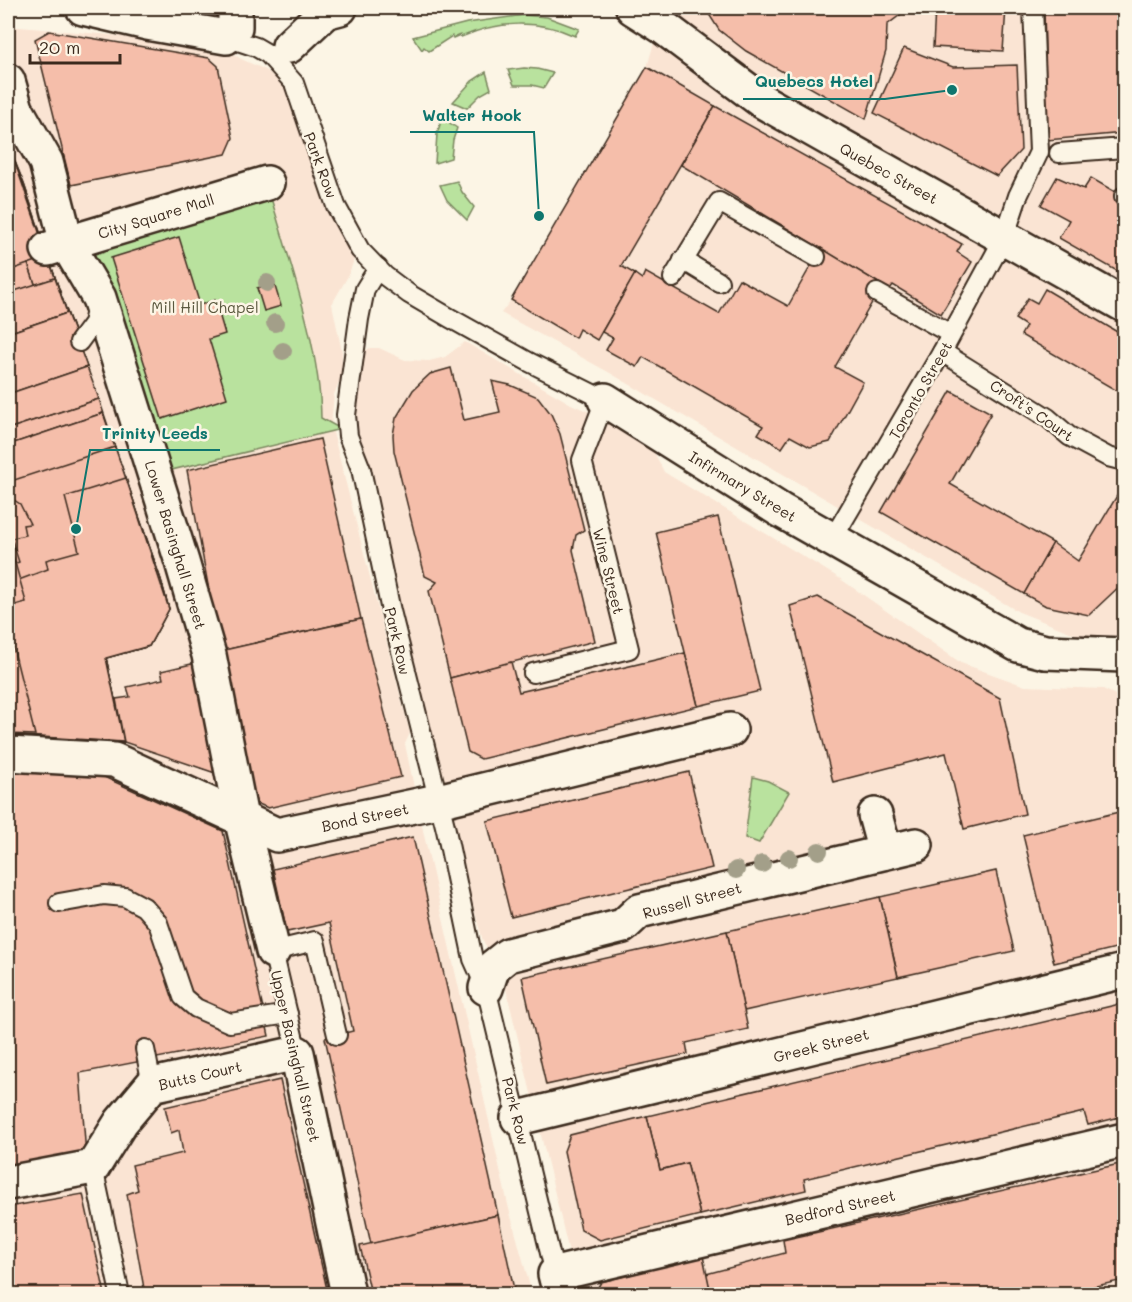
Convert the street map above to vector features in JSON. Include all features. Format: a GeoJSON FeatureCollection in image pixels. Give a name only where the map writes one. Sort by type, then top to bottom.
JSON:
{"type":"FeatureCollection","features":[{"type":"Feature","properties":{"kind":"street"},"geometry":{"type":"LineString","coordinates":[[83,8],[156,25],[230,22]]}},
{"type":"Feature","properties":{"kind":"street"},"geometry":{"type":"LineString","coordinates":[[289,46],[325,12],[340,8]]}},
{"type":"Feature","properties":{"kind":"street","name":"Quebec Street"},"geometry":{"type":"LineString","coordinates":[[633,8],[663,27],[762,102],[1125,305]]}},
{"type":"Feature","properties":{"kind":"street","name":"Lower Basinghall Street"},"geometry":{"type":"LineString","coordinates":[[8,81],[16,109],[46,162],[56,247],[99,298],[206,644],[241,818]]}},
{"type":"Feature","properties":{"kind":"street","name":"City Square Mall"},"geometry":{"type":"LineString","coordinates":[[56,247],[267,183]]}},
{"type":"Feature","properties":{"kind":"street","name":"Infirmary Street"},"geometry":{"type":"LineString","coordinates":[[605,400],[780,510],[1018,645],[1044,652],[1125,655]]}},
{"type":"Feature","properties":{"kind":"street","name":"Bond Street"},"geometry":{"type":"LineString","coordinates":[[8,754],[114,760],[277,835],[438,801],[730,730]]}},
{"type":"Feature","properties":{"kind":"street"},"geometry":{"type":"LineString","coordinates":[[875,815],[885,852]]}},
{"type":"Feature","properties":{"kind":"street","name":"Upper Basinghall Street"},"geometry":{"type":"LineString","coordinates":[[241,818],[273,951]]}},
{"type":"Feature","properties":{"kind":"street","name":"Russell Street"},"geometry":{"type":"LineString","coordinates":[[486,987],[493,967],[508,955],[623,926],[639,911],[916,845]]}},
{"type":"Feature","properties":{"kind":"street","name":"Greek Street"},"geometry":{"type":"LineString","coordinates":[[518,1118],[1125,971]]}},
{"type":"Feature","properties":{"kind":"street","name":"Upper Basinghall Street"},"geometry":{"type":"LineString","coordinates":[[297,1053],[348,1294]]}},
{"type":"Feature","properties":{"kind":"street","name":"Butts Court"},"geometry":{"type":"LineString","coordinates":[[93,1167],[121,1122],[152,1085],[297,1053]]}},
{"type":"Feature","properties":{"kind":"street","name":"Bedford Street"},"geometry":{"type":"LineString","coordinates":[[558,1284],[1125,1140]]}},
{"type":"Feature","properties":{"kind":"street"},"geometry":{"type":"LineString","coordinates":[[8,1183],[93,1167]]}},
{"type":"Feature","properties":{"kind":"lane","name":"Toronto Street"},"geometry":{"type":"LineString","coordinates":[[832,540],[942,352],[1004,238],[1018,196],[1039,152],[1034,8]]}},
{"type":"Feature","properties":{"kind":"lane","name":"Park Row"},"geometry":{"type":"LineString","coordinates":[[230,22],[256,47],[268,54],[294,83],[336,206],[360,250],[378,268],[365,289],[358,319],[346,415],[348,436],[361,469],[391,611],[438,801],[473,959],[486,987],[558,1284]]}},
{"type":"Feature","properties":{"kind":"lane"},"geometry":{"type":"LineString","coordinates":[[1059,153],[1125,148]]}},
{"type":"Feature","properties":{"kind":"lane"},"geometry":{"type":"LineString","coordinates":[[673,278],[719,202],[816,258]]}},
{"type":"Feature","properties":{"kind":"lane"},"geometry":{"type":"LineString","coordinates":[[683,260],[720,282]]}},
{"type":"Feature","properties":{"kind":"lane","name":"Infirmary Street"},"geometry":{"type":"LineString","coordinates":[[378,268],[409,294],[450,318],[605,400]]}},
{"type":"Feature","properties":{"kind":"lane"},"geometry":{"type":"LineString","coordinates":[[877,293],[951,334]]}},
{"type":"Feature","properties":{"kind":"lane"},"geometry":{"type":"LineString","coordinates":[[79,342],[93,323],[99,298]]}},
{"type":"Feature","properties":{"kind":"lane","name":"Croft's Court"},"geometry":{"type":"LineString","coordinates":[[942,352],[1048,418],[1069,436],[1108,457],[1125,461]]}},
{"type":"Feature","properties":{"kind":"lane","name":"Wine Street"},"geometry":{"type":"LineString","coordinates":[[533,673],[629,649],[582,460],[605,400]]}},
{"type":"Feature","properties":{"kind":"lane"},"geometry":{"type":"LineString","coordinates":[[59,903],[104,895],[124,897],[144,906],[158,923],[183,997],[195,1008],[230,1023],[288,1014]]}},
{"type":"Feature","properties":{"kind":"lane"},"geometry":{"type":"LineString","coordinates":[[273,951],[315,941],[337,1035]]}},
{"type":"Feature","properties":{"kind":"lane","name":"Upper Basinghall Street"},"geometry":{"type":"LineString","coordinates":[[273,951],[297,1053]]}},
{"type":"Feature","properties":{"kind":"lane"},"geometry":{"type":"LineString","coordinates":[[145,1049],[152,1085]]}},
{"type":"Feature","properties":{"kind":"lane"},"geometry":{"type":"LineString","coordinates":[[93,1167],[120,1294]]}},
{"type":"Feature","properties":{"kind":"shaded area"},"geometry":{"type":"Polygon","coordinates":[[[664,8],[1124,8],[1124,641],[1090,640],[1019,612],[610,373],[501,313],[511,300],[647,67],[664,8]]]}},
{"type":"Feature","properties":{"kind":"shaded area"},"geometry":{"type":"Polygon","coordinates":[[[8,26],[135,37],[229,50],[241,59],[266,70],[292,91],[356,247],[348,276],[332,304],[342,352],[342,376],[334,394],[331,425],[410,733],[405,744],[424,835],[509,1209],[532,1294],[8,1294],[8,26]]]}},
{"type":"Feature","properties":{"kind":"shaded area"},"geometry":{"type":"Polygon","coordinates":[[[465,342],[571,404],[616,424],[650,444],[664,472],[839,578],[961,663],[1025,686],[1103,689],[1124,699],[1124,1294],[579,1294],[502,972],[483,941],[460,860],[352,430],[362,352],[370,348],[379,348],[405,360],[429,361],[445,357],[465,342]]]}},
{"type":"Feature","properties":{"kind":"green space"},"geometry":{"type":"Polygon","coordinates":[[[524,15],[547,17],[579,29],[575,36],[547,27],[503,25],[461,37],[460,35],[453,38],[452,36],[429,51],[424,47],[422,50],[413,37],[467,23],[524,15]]]}},
{"type":"Feature","properties":{"kind":"green space"},"geometry":{"type":"Polygon","coordinates":[[[524,68],[553,73],[544,88],[514,85],[508,70],[524,68]]]}},
{"type":"Feature","properties":{"kind":"green space"},"geometry":{"type":"Polygon","coordinates":[[[486,72],[491,89],[480,95],[467,108],[453,102],[472,81],[486,72]]]}},
{"type":"Feature","properties":{"kind":"green space"},"geometry":{"type":"Polygon","coordinates":[[[442,118],[457,128],[451,158],[435,163],[437,134],[442,118]]]}},
{"type":"Feature","properties":{"kind":"green space"},"geometry":{"type":"Polygon","coordinates":[[[457,181],[462,192],[474,207],[467,220],[447,200],[440,185],[457,181]]]}},
{"type":"Feature","properties":{"kind":"green space","name":"Mill Hill Chapel"},"geometry":{"type":"Polygon","coordinates":[[[269,191],[309,333],[319,390],[321,418],[341,429],[155,474],[75,247],[269,191]]]}},
{"type":"Feature","properties":{"kind":"green space"},"geometry":{"type":"Polygon","coordinates":[[[753,777],[768,781],[789,792],[759,843],[745,838],[753,777]]]}},
{"type":"Feature","properties":{"kind":"building"},"geometry":{"type":"Polygon","coordinates":[[[705,8],[902,8],[900,15],[887,25],[886,51],[866,119],[746,51],[719,30],[705,8]]]}},
{"type":"Feature","properties":{"kind":"building"},"geometry":{"type":"Polygon","coordinates":[[[935,8],[1006,8],[1003,51],[933,47],[935,8]]]}},
{"type":"Feature","properties":{"kind":"building"},"geometry":{"type":"Polygon","coordinates":[[[1044,8],[1124,8],[1124,133],[1047,140],[1044,8]]]}},
{"type":"Feature","properties":{"kind":"building"},"geometry":{"type":"Polygon","coordinates":[[[49,31],[209,58],[218,66],[233,138],[226,154],[71,185],[35,39],[49,31]]]}},
{"type":"Feature","properties":{"kind":"building"},"geometry":{"type":"Polygon","coordinates":[[[904,48],[953,67],[1017,65],[1021,150],[997,176],[874,113],[904,48]]]}},
{"type":"Feature","properties":{"kind":"building"},"geometry":{"type":"Polygon","coordinates":[[[647,67],[715,106],[621,266],[635,274],[597,340],[579,329],[575,338],[511,300],[647,67]]]}},
{"type":"Feature","properties":{"kind":"building"},"geometry":{"type":"Polygon","coordinates":[[[715,106],[962,244],[957,252],[972,262],[941,314],[893,285],[890,289],[882,285],[681,165],[715,106]]]}},
{"type":"Feature","properties":{"kind":"building"},"geometry":{"type":"Polygon","coordinates":[[[8,157],[13,157],[24,184],[103,413],[8,445],[8,157]]]}},
{"type":"Feature","properties":{"kind":"building"},"geometry":{"type":"Polygon","coordinates":[[[8,157],[13,157],[24,184],[103,413],[8,445],[8,157]]]}},
{"type":"Feature","properties":{"kind":"building"},"geometry":{"type":"Polygon","coordinates":[[[8,157],[13,157],[55,278],[8,294],[8,157]]]}},
{"type":"Feature","properties":{"kind":"building"},"geometry":{"type":"Polygon","coordinates":[[[8,157],[13,157],[39,231],[8,242],[8,157]]]}},
{"type":"Feature","properties":{"kind":"building"},"geometry":{"type":"Polygon","coordinates":[[[8,157],[13,157],[55,278],[8,293],[8,157]]]}},
{"type":"Feature","properties":{"kind":"building"},"geometry":{"type":"Polygon","coordinates":[[[1057,177],[1084,189],[1091,178],[1124,197],[1124,275],[1059,238],[1069,220],[1041,205],[1057,177]]]}},
{"type":"Feature","properties":{"kind":"building"},"geometry":{"type":"Polygon","coordinates":[[[179,237],[200,305],[215,300],[225,334],[209,339],[227,398],[162,419],[111,258],[179,237]]]}},
{"type":"Feature","properties":{"kind":"building"},"geometry":{"type":"Polygon","coordinates":[[[821,248],[882,285],[835,367],[863,382],[830,442],[810,447],[790,436],[782,448],[758,434],[763,426],[643,357],[637,367],[606,350],[613,338],[602,332],[635,274],[642,279],[645,272],[719,314],[739,279],[788,306],[821,248]]]}},
{"type":"Feature","properties":{"kind":"building"},"geometry":{"type":"Polygon","coordinates":[[[48,257],[61,295],[41,301],[28,264],[48,257]]]}},
{"type":"Feature","properties":{"kind":"building"},"geometry":{"type":"Polygon","coordinates":[[[28,264],[41,301],[20,308],[8,271],[28,264]]]}},
{"type":"Feature","properties":{"kind":"building"},"geometry":{"type":"Polygon","coordinates":[[[8,271],[20,308],[8,312],[8,271]]]}},
{"type":"Feature","properties":{"kind":"building"},"geometry":{"type":"Polygon","coordinates":[[[55,278],[67,313],[8,333],[8,294],[55,278]]]}},
{"type":"Feature","properties":{"kind":"building"},"geometry":{"type":"Polygon","coordinates":[[[55,278],[67,313],[8,333],[8,293],[55,278]]]}},
{"type":"Feature","properties":{"kind":"building"},"geometry":{"type":"Polygon","coordinates":[[[274,283],[281,306],[264,311],[257,288],[274,283]]]}},
{"type":"Feature","properties":{"kind":"building"},"geometry":{"type":"Polygon","coordinates":[[[1045,289],[1124,336],[1124,395],[1021,335],[1026,326],[1015,319],[1028,298],[1037,303],[1045,289]]]}},
{"type":"Feature","properties":{"kind":"building"},"geometry":{"type":"Polygon","coordinates":[[[67,313],[85,366],[8,394],[8,333],[67,313]]]}},
{"type":"Feature","properties":{"kind":"building"},"geometry":{"type":"Polygon","coordinates":[[[67,313],[87,367],[8,394],[8,333],[67,313]]]}},
{"type":"Feature","properties":{"kind":"building"},"geometry":{"type":"Polygon","coordinates":[[[87,367],[99,399],[8,429],[8,394],[87,367]]]}},
{"type":"Feature","properties":{"kind":"building"},"geometry":{"type":"Polygon","coordinates":[[[451,368],[464,420],[500,412],[492,381],[510,385],[538,397],[551,414],[560,434],[584,530],[576,535],[573,550],[595,641],[450,678],[429,591],[437,582],[425,576],[394,451],[393,435],[396,418],[413,390],[430,374],[451,368]]]}},
{"type":"Feature","properties":{"kind":"building"},"geometry":{"type":"Polygon","coordinates":[[[951,391],[991,413],[950,484],[1053,543],[1024,594],[881,512],[951,391]]]}},
{"type":"Feature","properties":{"kind":"building"},"geometry":{"type":"Polygon","coordinates":[[[99,399],[115,447],[8,482],[8,429],[99,399]]]}},
{"type":"Feature","properties":{"kind":"building"},"geometry":{"type":"Polygon","coordinates":[[[103,413],[169,609],[149,646],[106,658],[124,742],[8,734],[8,445],[103,413]]]}},
{"type":"Feature","properties":{"kind":"building"},"geometry":{"type":"Polygon","coordinates":[[[103,413],[169,609],[149,646],[106,658],[124,742],[8,734],[8,445],[103,413]]]}},
{"type":"Feature","properties":{"kind":"building"},"geometry":{"type":"Polygon","coordinates":[[[320,439],[361,619],[220,651],[187,470],[320,439]]]}},
{"type":"Feature","properties":{"kind":"building"},"geometry":{"type":"Polygon","coordinates":[[[115,447],[169,609],[149,646],[106,658],[124,742],[8,734],[8,536],[9,539],[25,535],[23,525],[30,524],[20,504],[8,496],[8,482],[115,447]]]}},
{"type":"Feature","properties":{"kind":"building"},"geometry":{"type":"Polygon","coordinates":[[[126,478],[169,609],[149,646],[106,658],[124,742],[8,735],[8,584],[48,569],[46,560],[79,551],[65,497],[126,478]]]}},
{"type":"Feature","properties":{"kind":"building"},"geometry":{"type":"Polygon","coordinates":[[[1124,484],[1124,582],[1089,615],[1046,606],[1024,594],[1053,543],[1078,561],[1124,484]]]}},
{"type":"Feature","properties":{"kind":"building"},"geometry":{"type":"Polygon","coordinates":[[[718,517],[760,691],[698,706],[656,532],[718,517]]]}},
{"type":"Feature","properties":{"kind":"building"},"geometry":{"type":"Polygon","coordinates":[[[8,528],[19,562],[8,566],[8,528]]]}},
{"type":"Feature","properties":{"kind":"building"},"geometry":{"type":"Polygon","coordinates":[[[8,538],[26,602],[8,607],[8,538]]]}},
{"type":"Feature","properties":{"kind":"building"},"geometry":{"type":"Polygon","coordinates":[[[818,597],[1000,698],[1025,814],[964,829],[946,753],[833,782],[790,606],[818,597]]]}},
{"type":"Feature","properties":{"kind":"building"},"geometry":{"type":"Polygon","coordinates":[[[361,619],[401,777],[268,808],[254,802],[220,651],[361,619]]]}},
{"type":"Feature","properties":{"kind":"building"},"geometry":{"type":"Polygon","coordinates":[[[8,627],[35,735],[8,734],[8,627]]]}},
{"type":"Feature","properties":{"kind":"building"},"geometry":{"type":"Polygon","coordinates":[[[685,653],[698,706],[481,759],[468,752],[450,678],[511,662],[519,692],[685,653]]]}},
{"type":"Feature","properties":{"kind":"building"},"geometry":{"type":"Polygon","coordinates":[[[196,663],[227,777],[124,742],[116,699],[130,697],[127,687],[163,679],[161,671],[196,663]]]}},
{"type":"Feature","properties":{"kind":"building"},"geometry":{"type":"Polygon","coordinates":[[[8,770],[104,777],[223,831],[269,1036],[80,1073],[86,1156],[8,1171],[8,770]]]}},
{"type":"Feature","properties":{"kind":"building"},"geometry":{"type":"Polygon","coordinates":[[[689,772],[712,868],[511,917],[487,821],[689,772]]]}},
{"type":"Feature","properties":{"kind":"building"},"geometry":{"type":"Polygon","coordinates":[[[1123,811],[1124,946],[1054,963],[1023,835],[1123,811]]]}},
{"type":"Feature","properties":{"kind":"building"},"geometry":{"type":"Polygon","coordinates":[[[413,837],[498,1215],[371,1244],[325,1038],[353,1031],[329,923],[287,932],[273,869],[413,837]]]}},
{"type":"Feature","properties":{"kind":"building"},"geometry":{"type":"Polygon","coordinates":[[[996,871],[1014,951],[898,977],[880,897],[996,871]]]}},
{"type":"Feature","properties":{"kind":"building"},"geometry":{"type":"Polygon","coordinates":[[[880,897],[898,977],[744,1011],[727,931],[880,897]]]}},
{"type":"Feature","properties":{"kind":"building"},"geometry":{"type":"Polygon","coordinates":[[[727,931],[748,1029],[686,1043],[688,1054],[546,1085],[522,977],[727,931]]]}},
{"type":"Feature","properties":{"kind":"building"},"geometry":{"type":"Polygon","coordinates":[[[1124,1003],[1124,1116],[1088,1125],[1084,1112],[804,1179],[806,1190],[700,1215],[687,1163],[660,1170],[647,1116],[1124,1003]]]}},
{"type":"Feature","properties":{"kind":"building"},"geometry":{"type":"Polygon","coordinates":[[[280,1080],[328,1294],[145,1294],[127,1194],[138,1190],[132,1165],[183,1153],[179,1130],[171,1133],[165,1107],[280,1080]]]}},
{"type":"Feature","properties":{"kind":"building"},"geometry":{"type":"Polygon","coordinates":[[[647,1116],[660,1170],[687,1163],[700,1215],[600,1240],[581,1230],[564,1151],[570,1135],[647,1116]]]}},
{"type":"Feature","properties":{"kind":"building"},"geometry":{"type":"Polygon","coordinates":[[[1124,1163],[1124,1280],[1059,1294],[711,1294],[706,1274],[785,1253],[783,1240],[1124,1163]]]}},
{"type":"Feature","properties":{"kind":"building"},"geometry":{"type":"Polygon","coordinates":[[[83,1194],[105,1294],[8,1294],[8,1207],[83,1194]]]}},
{"type":"Feature","properties":{"kind":"building"},"geometry":{"type":"Polygon","coordinates":[[[498,1215],[515,1294],[371,1294],[360,1246],[498,1215]]]}},
{"type":"Feature","properties":{"kind":"building"},"geometry":{"type":"Polygon","coordinates":[[[703,1256],[711,1294],[594,1294],[601,1282],[703,1256]]]}},
{"type":"Feature","properties":{"kind":"place","name":"Quebecs Hotel"},"geometry":{"type":"Point","coordinates":[952,90]}},
{"type":"Feature","properties":{"kind":"place","name":"Walter Hook"},"geometry":{"type":"Point","coordinates":[539,216]}},
{"type":"Feature","properties":{"kind":"place","name":"Trinity Leeds"},"geometry":{"type":"Point","coordinates":[76,529]}}]}
